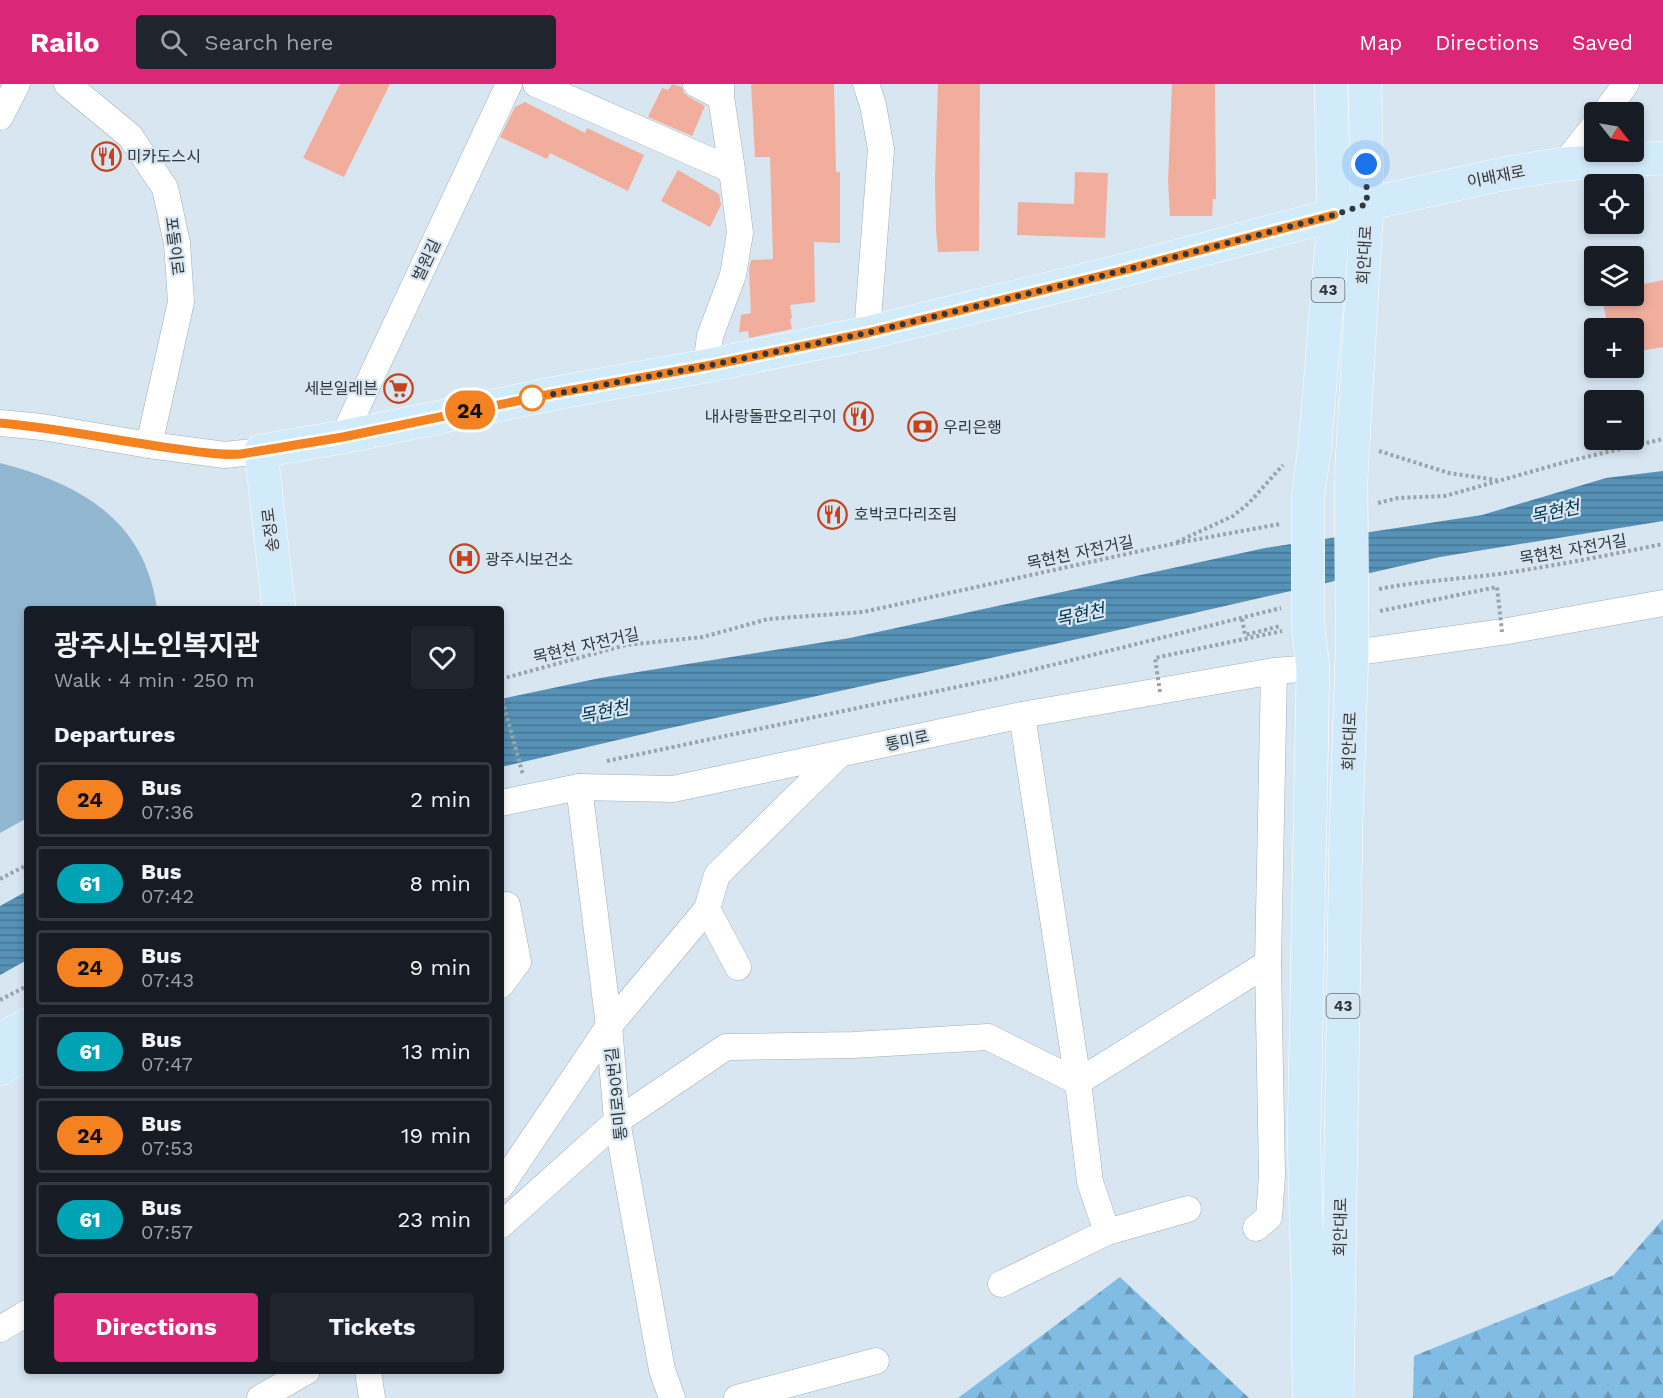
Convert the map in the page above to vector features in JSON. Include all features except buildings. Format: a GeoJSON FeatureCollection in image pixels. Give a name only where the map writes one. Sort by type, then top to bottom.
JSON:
{"type":"FeatureCollection","features":[{"type":"Feature","properties":{"kind":"main road","name":"회안대로"},"geometry":{"type":"LineString","coordinates":[[1309,1398],[1304,1140],[1312,668],[1291,620],[1315,445],[1334,215],[1331,84]]}},
{"type":"Feature","properties":{"kind":"main road","name":"회안대로"},"geometry":{"type":"LineString","coordinates":[[1337,1398],[1346,824],[1352,653],[1351,479],[1367,204],[1365,84]]}},
{"type":"Feature","properties":{"kind":"main road","name":"이배재로"},"geometry":{"type":"LineString","coordinates":[[251,452],[343,437],[867,333],[1121,271],[1334,215],[1367,204],[1507,173],[1564,164],[1663,158]]}},
{"type":"Feature","properties":{"kind":"main road"},"geometry":{"type":"LineString","coordinates":[[251,452],[262,606]]}},
{"type":"Feature","properties":{"kind":"main road","name":"송정로"},"geometry":{"type":"LineString","coordinates":[[251,452],[278,606]]}},
{"type":"Feature","properties":{"kind":"main road"},"geometry":{"type":"LineString","coordinates":[[0,1040],[24,1027]]}},
{"type":"Feature","properties":{"kind":"main road"},"geometry":{"type":"LineString","coordinates":[[0,1069],[24,1055]]}},
{"type":"Feature","properties":{"kind":"street"},"geometry":{"type":"LineString","coordinates":[[0,117],[17,84]]}},
{"type":"Feature","properties":{"kind":"street","name":"포돌이로"},"geometry":{"type":"LineString","coordinates":[[67,84],[130,136],[165,188],[168,199],[177,243],[181,302],[148,445]]}},
{"type":"Feature","properties":{"kind":"street","name":"벌원길"},"geometry":{"type":"LineString","coordinates":[[343,437],[509,84]]}},
{"type":"Feature","properties":{"kind":"street"},"geometry":{"type":"LineString","coordinates":[[536,84],[732,170]]}},
{"type":"Feature","properties":{"kind":"street"},"geometry":{"type":"LineString","coordinates":[[696,84],[721,91],[740,233],[733,275],[710,336],[706,366]]}},
{"type":"Feature","properties":{"kind":"street"},"geometry":{"type":"LineString","coordinates":[[866,84],[873,105],[881,149],[867,333]]}},
{"type":"Feature","properties":{"kind":"street"},"geometry":{"type":"LineString","coordinates":[[1612,102],[1626,84]]}},
{"type":"Feature","properties":{"kind":"street"},"geometry":{"type":"LineString","coordinates":[[1564,164],[1584,139]]}},
{"type":"Feature","properties":{"kind":"street"},"geometry":{"type":"LineString","coordinates":[[0,423],[42,427],[225,455],[251,452],[272,606]]}},
{"type":"Feature","properties":{"kind":"street"},"geometry":{"type":"LineString","coordinates":[[1352,653],[1502,632],[1663,603]]}},
{"type":"Feature","properties":{"kind":"street","name":"통미로"},"geometry":{"type":"LineString","coordinates":[[504,802],[579,787],[673,789],[1022,715],[1274,671],[1312,668]]}},
{"type":"Feature","properties":{"kind":"street"},"geometry":{"type":"LineString","coordinates":[[1256,1228],[1269,1217],[1272,1175],[1268,963],[1274,671]]}},
{"type":"Feature","properties":{"kind":"street"},"geometry":{"type":"LineString","coordinates":[[1022,715],[1078,1082],[1090,1182],[1107,1232]]}},
{"type":"Feature","properties":{"kind":"street"},"geometry":{"type":"LineString","coordinates":[[504,1182],[609,1026],[707,909],[717,874],[839,755]]}},
{"type":"Feature","properties":{"kind":"street","name":"통미로90번길"},"geometry":{"type":"LineString","coordinates":[[579,787],[609,1026],[617,1121],[662,1370],[672,1398]]}},
{"type":"Feature","properties":{"kind":"street"},"geometry":{"type":"LineString","coordinates":[[504,981],[518,963],[507,905]]}},
{"type":"Feature","properties":{"kind":"street"},"geometry":{"type":"LineString","coordinates":[[707,909],[738,968]]}},
{"type":"Feature","properties":{"kind":"street"},"geometry":{"type":"LineString","coordinates":[[1078,1082],[1268,963]]}},
{"type":"Feature","properties":{"kind":"street"},"geometry":{"type":"LineString","coordinates":[[504,1222],[617,1121],[726,1047],[853,1045],[988,1037],[1078,1082]]}},
{"type":"Feature","properties":{"kind":"street"},"geometry":{"type":"LineString","coordinates":[[1001,1284],[1107,1232],[1188,1209]]}},
{"type":"Feature","properties":{"kind":"street"},"geometry":{"type":"LineString","coordinates":[[737,1398],[876,1361]]}},
{"type":"Feature","properties":{"kind":"street"},"geometry":{"type":"LineString","coordinates":[[260,1398],[302,1374]]}},
{"type":"Feature","properties":{"kind":"street"},"geometry":{"type":"LineString","coordinates":[[368,1374],[372,1398]]}},
{"type":"Feature","properties":{"kind":"path"},"geometry":{"type":"LineString","coordinates":[[1376,503],[1398,498],[1445,496],[1569,460],[1663,439]]}},
{"type":"Feature","properties":{"kind":"path"},"geometry":{"type":"LineString","coordinates":[[1378,451],[1449,473],[1500,480]]}},
{"type":"Feature","properties":{"kind":"path"},"geometry":{"type":"LineString","coordinates":[[1172,544],[1233,516],[1249,503],[1283,464]]}},
{"type":"Feature","properties":{"kind":"path","name":"목현천 자전거길"},"geometry":{"type":"LineString","coordinates":[[504,678],[626,645],[703,637],[768,619],[863,612],[1172,544],[1284,523]]}},
{"type":"Feature","properties":{"kind":"path","name":"목현천 자전거길"},"geometry":{"type":"LineString","coordinates":[[1375,590],[1580,561],[1663,544]]}},
{"type":"Feature","properties":{"kind":"path"},"geometry":{"type":"LineString","coordinates":[[600,762],[1004,677],[1242,619],[1291,620]]}},
{"type":"Feature","properties":{"kind":"path"},"geometry":{"type":"LineString","coordinates":[[1242,619],[1245,635],[1291,620]]}},
{"type":"Feature","properties":{"kind":"path"},"geometry":{"type":"LineString","coordinates":[[504,706],[524,778],[531,777]]}},
{"type":"Feature","properties":{"kind":"path"},"geometry":{"type":"LineString","coordinates":[[0,879],[24,867]]}},
{"type":"Feature","properties":{"kind":"path"},"geometry":{"type":"LineString","coordinates":[[0,1000],[24,988]]}},
{"type":"Feature","properties":{"kind":"green space"},"geometry":{"type":"Polygon","coordinates":[[[1663,1219],[1663,1398],[1413,1398],[1414,1356],[1614,1275],[1663,1219]]]}},
{"type":"Feature","properties":{"kind":"green space"},"geometry":{"type":"Polygon","coordinates":[[[1120,1277],[1249,1398],[958,1398],[1120,1277]]]}},
{"type":"Feature","properties":{"kind":"shaded area"},"geometry":{"type":"Polygon","coordinates":[[[0,463],[57,482],[82,495],[104,511],[123,529],[139,552],[150,578],[156,606],[24,606],[24,820],[0,833],[0,463]]]}},
{"type":"Feature","properties":{"kind":"water","name":"목현천"},"geometry":{"type":"Polygon","coordinates":[[[1663,471],[1663,521],[1440,557],[504,766],[504,698],[600,678],[850,638],[1265,548],[1482,515],[1606,478],[1663,471]]]}},
{"type":"Feature","properties":{"kind":"water"},"geometry":{"type":"Polygon","coordinates":[[[24,893],[24,962],[0,975],[0,906],[24,893]]]}},
{"type":"Feature","properties":{"kind":"bus line","name":"24"},"geometry":{"type":"LineString","coordinates":[[0,423],[42,427],[225,455],[241,454],[343,437],[867,333],[1121,271],[1334,215]]}},
{"type":"Feature","properties":{"kind":"place","name":"미카도스시"},"geometry":{"type":"Point","coordinates":[106,156]}},
{"type":"Feature","properties":{"kind":"place","name":"세븐일레븐"},"geometry":{"type":"Point","coordinates":[399,388]}},
{"type":"Feature","properties":{"kind":"place","name":"내사랑돌판오리구이"},"geometry":{"type":"Point","coordinates":[858,416]}},
{"type":"Feature","properties":{"kind":"place","name":"우리은행"},"geometry":{"type":"Point","coordinates":[922,427]}},
{"type":"Feature","properties":{"kind":"place","name":"호박코다리조림"},"geometry":{"type":"Point","coordinates":[833,514]}},
{"type":"Feature","properties":{"kind":"place","name":"광주시보건소"},"geometry":{"type":"Point","coordinates":[464,559]}},
{"type":"Feature","properties":{"kind":"route"},"geometry":{"type":"LineString","coordinates":[[532,398],[867,333],[1121,271],[1334,215],[1367,204],[1366,164]]}}]}
